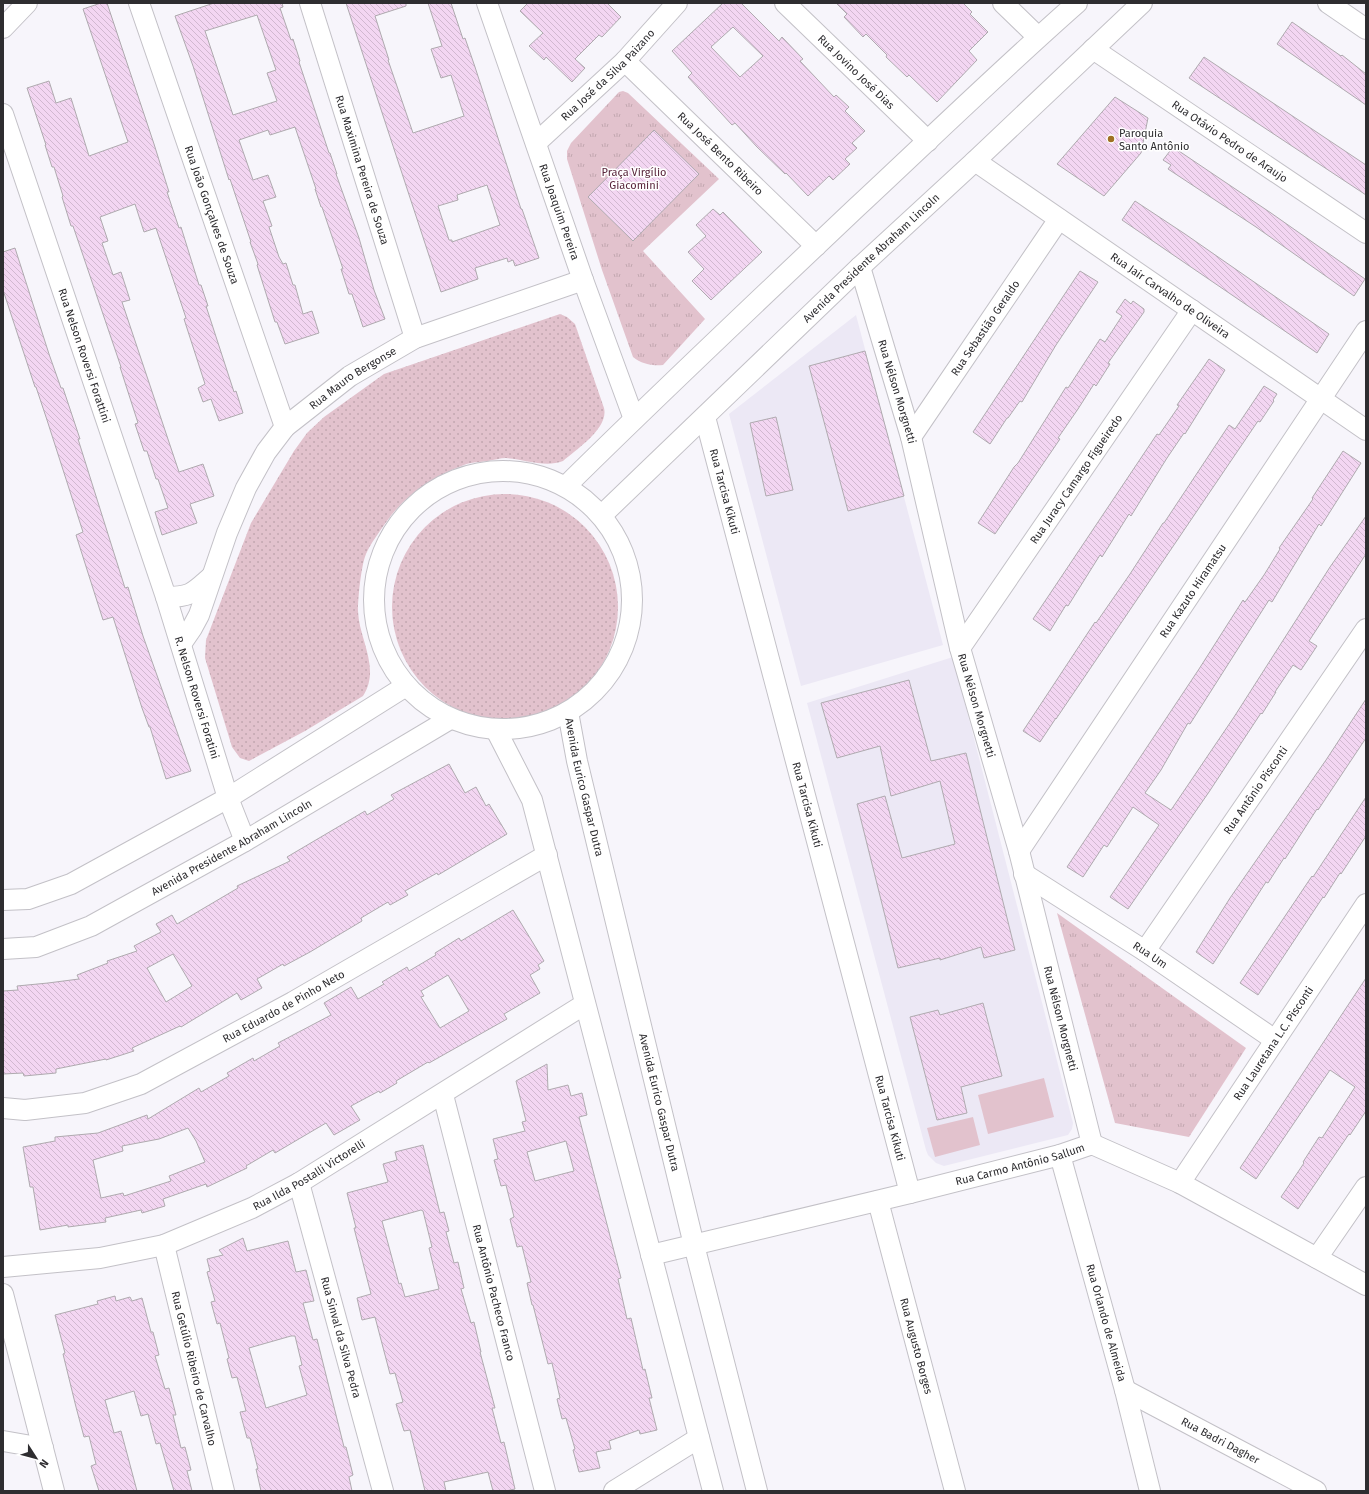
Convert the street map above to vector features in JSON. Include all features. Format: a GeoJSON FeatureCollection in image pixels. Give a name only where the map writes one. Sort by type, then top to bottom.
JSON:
{"type":"FeatureCollection","features":[{"type":"Feature","properties":{"kind":"street"},"geometry":{"type":"LineString","coordinates":[[3,28],[27,3]]}},
{"type":"Feature","properties":{"kind":"street","name":"Rua João Gonçalves de Souza"},"geometry":{"type":"LineString","coordinates":[[139,3],[285,427]]}},
{"type":"Feature","properties":{"kind":"street","name":"Rua Maximina Pereira de Souza"},"geometry":{"type":"LineString","coordinates":[[310,3],[416,338]]}},
{"type":"Feature","properties":{"kind":"street","name":"Rua Joaquim Pereira"},"geometry":{"type":"LineString","coordinates":[[487,3],[583,280],[634,419]]}},
{"type":"Feature","properties":{"kind":"street","name":"Rua José da Silva Paizano"},"geometry":{"type":"LineString","coordinates":[[536,143],[625,61],[676,3]]}},
{"type":"Feature","properties":{"kind":"street","name":"Rua Jovino José Dias"},"geometry":{"type":"LineString","coordinates":[[785,3],[928,141]]}},
{"type":"Feature","properties":{"kind":"street"},"geometry":{"type":"LineString","coordinates":[[1003,3],[1038,37]]}},
{"type":"Feature","properties":{"kind":"street"},"geometry":{"type":"LineString","coordinates":[[566,486],[634,419],[816,246],[1038,37],[1077,3]]}},
{"type":"Feature","properties":{"kind":"street","name":"Avenida Presidente Abraham Lincoln"},"geometry":{"type":"LineString","coordinates":[[602,515],[860,267],[975,161],[1142,3]]}},
{"type":"Feature","properties":{"kind":"street"},"geometry":{"type":"LineString","coordinates":[[1328,3],[1366,29]]}},
{"type":"Feature","properties":{"kind":"street","name":"Rua Otávio Pedro de Araujo"},"geometry":{"type":"LineString","coordinates":[[1093,49],[1366,233]]}},
{"type":"Feature","properties":{"kind":"street","name":"Rua José Bento Ribeiro"},"geometry":{"type":"LineString","coordinates":[[625,61],[816,246]]}},
{"type":"Feature","properties":{"kind":"street","name":"Rua Nelson Roversi Forattini"},"geometry":{"type":"LineString","coordinates":[[3,114],[166,597]]}},
{"type":"Feature","properties":{"kind":"street","name":"Rua Jair Carvalho de Oliveira"},"geometry":{"type":"LineString","coordinates":[[975,161],[1366,430]]}},
{"type":"Feature","properties":{"kind":"street","name":"Rua Sebastião Geraldo"},"geometry":{"type":"LineString","coordinates":[[912,437],[1059,219]]}},
{"type":"Feature","properties":{"kind":"street","name":"Rua Nélson Morgnetti"},"geometry":{"type":"LineString","coordinates":[[860,267],[912,437],[960,648],[1019,851],[1092,1144]]}},
{"type":"Feature","properties":{"kind":"street","name":"Rua Mauro Bergonse"},"geometry":{"type":"LineString","coordinates":[[181,644],[199,615],[227,533],[246,488],[266,452],[285,427],[350,376],[416,338],[583,280]]}},
{"type":"Feature","properties":{"kind":"street","name":"Rua Juracy Camargo Figueiredo"},"geometry":{"type":"LineString","coordinates":[[960,648],[1192,310]]}},
{"type":"Feature","properties":{"kind":"street","name":"Rua Kazuto Hiramatsu"},"geometry":{"type":"LineString","coordinates":[[1019,851],[1366,331]]}},
{"type":"Feature","properties":{"kind":"street","name":"Rua Tarcisa Kikuti"},"geometry":{"type":"LineString","coordinates":[[705,417],[910,1193]]}},
{"type":"Feature","properties":{"kind":"street"},"geometry":{"type":"LineString","coordinates":[[488,470],[528,472],[566,486],[586,499],[602,515],[625,554],[633,599],[626,644],[603,683],[568,712],[545,723],[521,728],[496,730],[450,719],[426,705],[406,686],[384,652],[374,614],[376,573],[391,536],[416,504],[449,482],[488,470]]}},
{"type":"Feature","properties":{"kind":"street"},"geometry":{"type":"LineString","coordinates":[[166,597],[187,596],[212,577]]}},
{"type":"Feature","properties":{"kind":"street","name":"R. Nelson Roversi Foratini"},"geometry":{"type":"LineString","coordinates":[[166,597],[228,798],[245,841]]}},
{"type":"Feature","properties":{"kind":"street","name":"Rua Antônio Pisconti"},"geometry":{"type":"LineString","coordinates":[[1145,951],[1366,629]]}},
{"type":"Feature","properties":{"kind":"street"},"geometry":{"type":"LineString","coordinates":[[3,900],[28,899],[71,884],[228,798],[406,686]]}},
{"type":"Feature","properties":{"kind":"street","name":"Avenida Eurico Gaspar Dutra"},"geometry":{"type":"LineString","coordinates":[[568,712],[579,769],[694,1245],[757,1491]]}},
{"type":"Feature","properties":{"kind":"street","name":"Avenida Presidente Abraham Lincoln"},"geometry":{"type":"LineString","coordinates":[[3,949],[36,947],[91,926],[245,841],[450,719]]}},
{"type":"Feature","properties":{"kind":"street"},"geometry":{"type":"LineString","coordinates":[[496,730],[532,800],[713,1491]]}},
{"type":"Feature","properties":{"kind":"street","name":"Rua Eduardo de Pinho Neto"},"geometry":{"type":"LineString","coordinates":[[3,1108],[25,1110],[84,1103],[141,1084],[293,1002],[547,855]]}},
{"type":"Feature","properties":{"kind":"street","name":"Rua Um"},"geometry":{"type":"LineString","coordinates":[[1024,874],[1145,951],[1275,1040]]}},
{"type":"Feature","properties":{"kind":"street","name":"Rua Lauretana L.C. Pisconti"},"geometry":{"type":"LineString","coordinates":[[1180,1183],[1366,904]]}},
{"type":"Feature","properties":{"kind":"street","name":"Rua Ilda Postalli Victorelli"},"geometry":{"type":"LineString","coordinates":[[3,1267],[100,1258],[164,1245],[252,1208],[299,1183],[585,1004]]}},
{"type":"Feature","properties":{"kind":"street","name":"Rua Antônio Pacheco Franco"},"geometry":{"type":"LineString","coordinates":[[443,1094],[545,1491]]}},
{"type":"Feature","properties":{"kind":"street","name":"Rua Carmo Antônio Sallum"},"geometry":{"type":"LineString","coordinates":[[651,1256],[1060,1155],[1092,1144],[1180,1183],[1366,1285]]}},
{"type":"Feature","properties":{"kind":"street","name":"Rua Orlando de Almeida"},"geometry":{"type":"LineString","coordinates":[[1060,1155],[1125,1390],[1150,1491]]}},
{"type":"Feature","properties":{"kind":"street","name":"Rua Sinval da Silva Pedra"},"geometry":{"type":"LineString","coordinates":[[299,1183],[383,1491]]}},
{"type":"Feature","properties":{"kind":"street"},"geometry":{"type":"LineString","coordinates":[[1317,1258],[1366,1187]]}},
{"type":"Feature","properties":{"kind":"street","name":"Rua Augusto Borges"},"geometry":{"type":"LineString","coordinates":[[878,1201],[955,1491]]}},
{"type":"Feature","properties":{"kind":"street","name":"Rua Getúlio Ribeiro de Carvalho"},"geometry":{"type":"LineString","coordinates":[[164,1245],[224,1491]]}},
{"type":"Feature","properties":{"kind":"street"},"geometry":{"type":"LineString","coordinates":[[3,1294],[54,1491]]}},
{"type":"Feature","properties":{"kind":"street","name":"Rua Badri Dagher"},"geometry":{"type":"LineString","coordinates":[[1125,1390],[1316,1491]]}},
{"type":"Feature","properties":{"kind":"street"},"geometry":{"type":"LineString","coordinates":[[614,1491],[699,1438]]}},
{"type":"Feature","properties":{"kind":"street"},"geometry":{"type":"LineString","coordinates":[[3,1441],[43,1448]]}},
{"type":"Feature","properties":{"kind":"shaded area"},"geometry":{"type":"Polygon","coordinates":[[[856,315],[943,645],[801,686],[729,414],[856,315]]]}},
{"type":"Feature","properties":{"kind":"shaded area"},"geometry":{"type":"Polygon","coordinates":[[[953,657],[1073,1123],[1072,1129],[1068,1135],[944,1166],[936,1163],[928,1155],[926,1150],[807,703],[953,657]]]}},
{"type":"Feature","properties":{"kind":"green space","name":"Praça Virgílio Giacomini"},"geometry":{"type":"Polygon","coordinates":[[[623,91],[628,93],[719,179],[643,251],[705,319],[663,365],[647,364],[633,357],[602,270],[567,159],[567,151],[571,143],[619,92],[623,91]]]}},
{"type":"Feature","properties":{"kind":"green space"},"geometry":{"type":"Polygon","coordinates":[[[560,314],[567,317],[575,324],[604,408],[602,423],[597,430],[591,438],[563,461],[549,464],[506,458],[470,463],[453,469],[431,481],[421,487],[402,503],[373,541],[366,554],[363,566],[359,590],[358,611],[359,622],[370,664],[370,675],[368,685],[363,696],[305,731],[249,761],[240,758],[232,747],[205,658],[206,640],[251,523],[294,451],[307,433],[324,417],[384,374],[560,314]]]}},
{"type":"Feature","properties":{"kind":"green space"},"geometry":{"type":"Polygon","coordinates":[[[505,494],[527,496],[558,507],[585,527],[605,554],[616,585],[618,607],[616,629],[605,660],[585,687],[558,707],[527,718],[505,720],[483,718],[452,707],[425,687],[405,660],[394,629],[392,607],[394,585],[405,554],[425,527],[452,507],[483,496],[505,494]]]}},
{"type":"Feature","properties":{"kind":"green space"},"geometry":{"type":"Polygon","coordinates":[[[1057,913],[1246,1048],[1189,1137],[1115,1123],[1057,913]]]}},
{"type":"Feature","properties":{"kind":"green space"},"geometry":{"type":"Polygon","coordinates":[[[1044,1078],[1054,1117],[988,1134],[978,1095],[1044,1078]]]}},
{"type":"Feature","properties":{"kind":"green space"},"geometry":{"type":"Polygon","coordinates":[[[973,1117],[980,1145],[935,1157],[927,1128],[973,1117]]]}},
{"type":"Feature","properties":{"kind":"building"},"geometry":{"type":"Polygon","coordinates":[[[101,3],[107,3],[154,144],[169,192],[167,192],[179,228],[181,227],[199,285],[201,285],[208,306],[206,306],[234,392],[236,391],[243,413],[219,421],[211,399],[203,402],[198,388],[205,384],[184,319],[186,318],[156,228],[144,232],[135,204],[100,217],[108,241],[102,243],[113,275],[121,272],[130,300],[122,302],[179,472],[203,464],[214,496],[190,504],[197,523],[162,535],[155,512],[168,508],[158,479],[156,479],[147,451],[144,451],[135,424],[138,423],[121,367],[73,226],[71,226],[54,167],[52,167],[27,88],[49,81],[56,103],[71,98],[89,156],[128,142],[83,9],[101,3]]]}},
{"type":"Feature","properties":{"kind":"building"},"geometry":{"type":"Polygon","coordinates":[[[214,3],[282,3],[283,7],[280,8],[291,40],[293,39],[300,61],[299,62],[359,238],[374,290],[385,319],[363,327],[352,294],[349,294],[341,269],[343,269],[295,127],[270,135],[268,130],[239,140],[253,180],[268,175],[276,197],[263,201],[272,226],[269,227],[279,257],[283,264],[286,263],[293,285],[295,285],[303,314],[312,311],[319,333],[285,344],[277,322],[275,322],[251,242],[175,16],[214,3]],[[257,15],[205,31],[233,115],[277,101],[267,73],[276,70],[257,15]]]}},
{"type":"Feature","properties":{"kind":"building"},"geometry":{"type":"Polygon","coordinates":[[[346,3],[406,3],[406,6],[375,16],[388,60],[413,133],[464,116],[451,75],[441,78],[431,49],[442,46],[428,3],[451,3],[463,39],[465,38],[521,209],[539,258],[515,266],[513,260],[508,262],[507,258],[475,268],[478,279],[441,292],[346,3]],[[487,185],[457,195],[458,200],[438,206],[449,240],[452,240],[452,242],[500,225],[487,185]]]}},
{"type":"Feature","properties":{"kind":"building"},"geometry":{"type":"Polygon","coordinates":[[[528,3],[607,3],[621,17],[602,37],[599,35],[575,59],[585,68],[572,82],[546,57],[544,60],[529,46],[543,33],[520,11],[528,3]]]}},
{"type":"Feature","properties":{"kind":"building"},"geometry":{"type":"Polygon","coordinates":[[[723,3],[741,3],[779,41],[782,37],[803,59],[800,61],[834,97],[836,95],[849,107],[845,111],[865,131],[852,143],[857,148],[845,159],[850,164],[833,180],[829,176],[808,196],[786,173],[785,174],[757,147],[735,123],[732,125],[688,77],[692,73],[672,51],[723,3]],[[733,27],[711,47],[740,77],[763,56],[733,27]]]}},
{"type":"Feature","properties":{"kind":"building"},"geometry":{"type":"Polygon","coordinates":[[[836,3],[963,3],[972,12],[970,14],[988,32],[969,51],[977,60],[937,102],[909,75],[907,77],[886,57],[887,55],[866,34],[863,37],[844,17],[847,14],[836,3]]]}},
{"type":"Feature","properties":{"kind":"building"},"geometry":{"type":"Polygon","coordinates":[[[1292,22],[1341,56],[1342,55],[1366,74],[1366,105],[1277,44],[1292,22]]]}},
{"type":"Feature","properties":{"kind":"building"},"geometry":{"type":"Polygon","coordinates":[[[1204,57],[1366,165],[1366,195],[1189,78],[1204,57]]]}},
{"type":"Feature","properties":{"kind":"building","name":"Paroquia Santo Antônio"},"geometry":{"type":"Polygon","coordinates":[[[1115,97],[1148,118],[1141,153],[1104,196],[1057,164],[1115,97]]]}},
{"type":"Feature","properties":{"kind":"building"},"geometry":{"type":"Polygon","coordinates":[[[654,130],[699,174],[633,241],[588,197],[654,130]]]}},
{"type":"Feature","properties":{"kind":"building"},"geometry":{"type":"Polygon","coordinates":[[[1173,147],[1365,279],[1354,296],[1256,227],[1168,169],[1171,165],[1163,160],[1173,147]]]}},
{"type":"Feature","properties":{"kind":"building"},"geometry":{"type":"Polygon","coordinates":[[[1135,201],[1329,334],[1317,353],[1122,220],[1135,201]]]}},
{"type":"Feature","properties":{"kind":"building"},"geometry":{"type":"Polygon","coordinates":[[[713,209],[720,215],[723,212],[762,252],[711,300],[692,281],[704,269],[688,252],[706,236],[696,225],[713,209]]]}},
{"type":"Feature","properties":{"kind":"building"},"geometry":{"type":"Polygon","coordinates":[[[15,248],[49,354],[61,388],[63,388],[80,439],[78,439],[125,588],[128,587],[143,636],[191,771],[166,779],[113,617],[103,620],[76,535],[83,532],[3,290],[3,252],[15,248]]]}},
{"type":"Feature","properties":{"kind":"building"},"geometry":{"type":"Polygon","coordinates":[[[1080,271],[1098,282],[1056,345],[1022,402],[1020,401],[1007,418],[990,444],[973,432],[1080,271]]]}},
{"type":"Feature","properties":{"kind":"building"},"geometry":{"type":"Polygon","coordinates":[[[1125,299],[1131,304],[1133,301],[1144,309],[1144,312],[1108,363],[1110,364],[1096,386],[1094,384],[1058,438],[1060,439],[995,534],[978,523],[1066,387],[1068,388],[1100,339],[1105,342],[1122,316],[1116,312],[1125,299]]]}},
{"type":"Feature","properties":{"kind":"building"},"geometry":{"type":"Polygon","coordinates":[[[865,351],[904,496],[848,511],[809,366],[865,351]]]}},
{"type":"Feature","properties":{"kind":"building"},"geometry":{"type":"Polygon","coordinates":[[[1209,359],[1225,370],[1131,516],[1129,514],[1102,557],[1100,555],[1068,606],[1066,605],[1050,631],[1033,619],[1157,434],[1159,435],[1179,406],[1177,405],[1209,359]]]}},
{"type":"Feature","properties":{"kind":"building"},"geometry":{"type":"Polygon","coordinates":[[[1264,386],[1277,394],[1273,400],[1274,401],[1260,422],[1258,421],[1040,742],[1023,731],[1229,425],[1235,429],[1264,386]]]}},
{"type":"Feature","properties":{"kind":"building"},"geometry":{"type":"Polygon","coordinates":[[[776,417],[793,490],[766,496],[750,423],[776,417]]]}},
{"type":"Feature","properties":{"kind":"building"},"geometry":{"type":"Polygon","coordinates":[[[1343,451],[1361,463],[1321,526],[1319,524],[1272,602],[1269,600],[1190,724],[1188,723],[1161,770],[1145,793],[1171,810],[1234,717],[1330,567],[1366,516],[1366,554],[1309,641],[1317,646],[1301,670],[1293,665],[1262,714],[1261,713],[1209,792],[1128,909],[1110,897],[1159,825],[1133,807],[1107,847],[1104,845],[1083,877],[1067,867],[1199,669],[1243,600],[1245,602],[1264,575],[1280,549],[1279,548],[1313,499],[1312,498],[1343,451]]]}},
{"type":"Feature","properties":{"kind":"building"},"geometry":{"type":"Polygon","coordinates":[[[909,680],[931,761],[966,753],[1015,950],[984,958],[981,947],[940,960],[940,958],[898,968],[857,804],[885,796],[902,858],[955,844],[940,781],[891,796],[880,746],[837,758],[821,703],[909,680]]]}},
{"type":"Feature","properties":{"kind":"building"},"geometry":{"type":"Polygon","coordinates":[[[1366,699],[1366,738],[1318,810],[1317,809],[1285,859],[1284,858],[1268,883],[1266,882],[1213,964],[1196,952],[1230,898],[1326,760],[1366,699]]]}},
{"type":"Feature","properties":{"kind":"building"},"geometry":{"type":"Polygon","coordinates":[[[449,764],[465,793],[476,787],[486,806],[489,804],[507,834],[438,875],[437,873],[405,891],[408,895],[390,905],[388,902],[361,918],[362,921],[310,952],[284,966],[283,964],[257,979],[262,988],[241,1000],[237,993],[181,1027],[180,1026],[132,1048],[134,1051],[106,1060],[56,1069],[56,1073],[24,1076],[23,1073],[3,1074],[3,991],[18,990],[17,986],[79,979],[77,975],[108,963],[107,961],[137,951],[134,946],[161,932],[156,924],[172,915],[177,924],[238,888],[237,886],[290,861],[287,857],[365,811],[367,815],[394,799],[391,795],[449,764]],[[173,954],[147,968],[166,1002],[192,986],[173,954]]]}},
{"type":"Feature","properties":{"kind":"building"},"geometry":{"type":"Polygon","coordinates":[[[1366,797],[1366,836],[1341,874],[1340,873],[1324,898],[1323,897],[1258,995],[1240,983],[1366,797]]]}},
{"type":"Feature","properties":{"kind":"building"},"geometry":{"type":"Polygon","coordinates":[[[513,910],[544,961],[538,965],[540,969],[530,975],[540,993],[504,1014],[507,1019],[429,1063],[428,1062],[396,1081],[397,1083],[380,1093],[379,1091],[351,1106],[360,1120],[334,1135],[326,1123],[275,1153],[273,1150],[246,1166],[247,1168],[207,1187],[206,1184],[163,1199],[165,1206],[142,1213],[141,1210],[105,1218],[106,1222],[68,1227],[68,1225],[40,1230],[33,1187],[30,1187],[23,1147],[55,1141],[55,1137],[98,1133],[147,1115],[148,1119],[199,1088],[201,1092],[229,1076],[227,1073],[253,1058],[254,1061],[280,1046],[278,1043],[331,1015],[324,1003],[351,987],[358,999],[384,984],[382,982],[407,967],[409,971],[436,955],[435,953],[459,938],[461,941],[513,910]],[[448,975],[421,991],[424,996],[421,997],[440,1028],[469,1011],[448,975]],[[188,1128],[159,1139],[122,1146],[123,1151],[93,1160],[101,1198],[123,1193],[124,1196],[171,1181],[169,1176],[205,1162],[196,1141],[188,1128]]]}},
{"type":"Feature","properties":{"kind":"building"},"geometry":{"type":"Polygon","coordinates":[[[1366,978],[1366,1111],[1298,1209],[1281,1197],[1304,1163],[1303,1162],[1319,1137],[1322,1138],[1355,1087],[1330,1070],[1256,1179],[1240,1168],[1366,978]]]}},
{"type":"Feature","properties":{"kind":"building"},"geometry":{"type":"Polygon","coordinates":[[[983,1003],[1002,1076],[961,1087],[967,1113],[937,1120],[910,1017],[938,1010],[940,1015],[983,1003]]]}},
{"type":"Feature","properties":{"kind":"building"},"geometry":{"type":"Polygon","coordinates":[[[547,1064],[548,1090],[568,1085],[571,1096],[582,1093],[587,1115],[579,1117],[621,1278],[618,1279],[627,1319],[631,1318],[643,1370],[645,1369],[652,1398],[649,1398],[657,1430],[640,1434],[639,1430],[609,1441],[611,1449],[596,1452],[600,1468],[579,1472],[573,1450],[575,1449],[566,1418],[562,1419],[557,1399],[560,1398],[552,1363],[548,1364],[532,1305],[527,1283],[531,1282],[522,1246],[517,1247],[510,1219],[514,1217],[506,1185],[501,1186],[494,1160],[498,1159],[493,1139],[525,1131],[522,1122],[526,1121],[516,1081],[547,1064]],[[566,1141],[527,1152],[535,1181],[574,1171],[566,1141]]]}},
{"type":"Feature","properties":{"kind":"building"},"geometry":{"type":"Polygon","coordinates":[[[423,1145],[440,1213],[444,1212],[449,1231],[446,1232],[454,1263],[458,1262],[464,1288],[461,1289],[471,1323],[474,1322],[480,1352],[495,1408],[492,1408],[501,1443],[504,1442],[515,1489],[493,1491],[488,1472],[444,1482],[446,1491],[425,1491],[410,1430],[404,1431],[396,1404],[403,1402],[395,1373],[390,1374],[375,1317],[362,1320],[357,1298],[371,1294],[354,1228],[356,1228],[347,1193],[388,1182],[383,1164],[397,1160],[395,1152],[423,1145]],[[421,1210],[382,1221],[399,1284],[401,1283],[405,1297],[439,1289],[429,1248],[432,1247],[423,1211],[421,1210]]]}},
{"type":"Feature","properties":{"kind":"building"},"geometry":{"type":"Polygon","coordinates":[[[243,1238],[247,1251],[288,1241],[296,1272],[306,1270],[314,1301],[303,1303],[313,1340],[317,1339],[344,1447],[346,1447],[353,1475],[349,1477],[352,1491],[261,1491],[256,1469],[258,1469],[250,1438],[247,1438],[240,1412],[246,1411],[237,1377],[232,1378],[227,1359],[229,1358],[220,1323],[217,1324],[211,1302],[215,1301],[207,1272],[210,1271],[207,1259],[223,1255],[219,1250],[243,1238]],[[295,1336],[249,1348],[266,1408],[307,1395],[299,1366],[302,1365],[295,1336]]]}},
{"type":"Feature","properties":{"kind":"building"},"geometry":{"type":"Polygon","coordinates":[[[115,1296],[116,1301],[130,1297],[132,1301],[142,1298],[159,1355],[155,1356],[165,1389],[169,1388],[176,1415],[173,1415],[181,1448],[185,1447],[191,1470],[187,1471],[192,1491],[174,1491],[160,1443],[156,1444],[148,1414],[141,1416],[134,1391],[105,1400],[114,1433],[121,1431],[137,1491],[99,1491],[91,1466],[96,1464],[89,1436],[84,1437],[63,1354],[65,1353],[55,1315],[98,1304],[97,1301],[115,1296]]]}},
{"type":"Feature","properties":{"kind":"place","name":"Paroquia Santo Antônio"},"geometry":{"type":"Point","coordinates":[1111,139]}}]}
